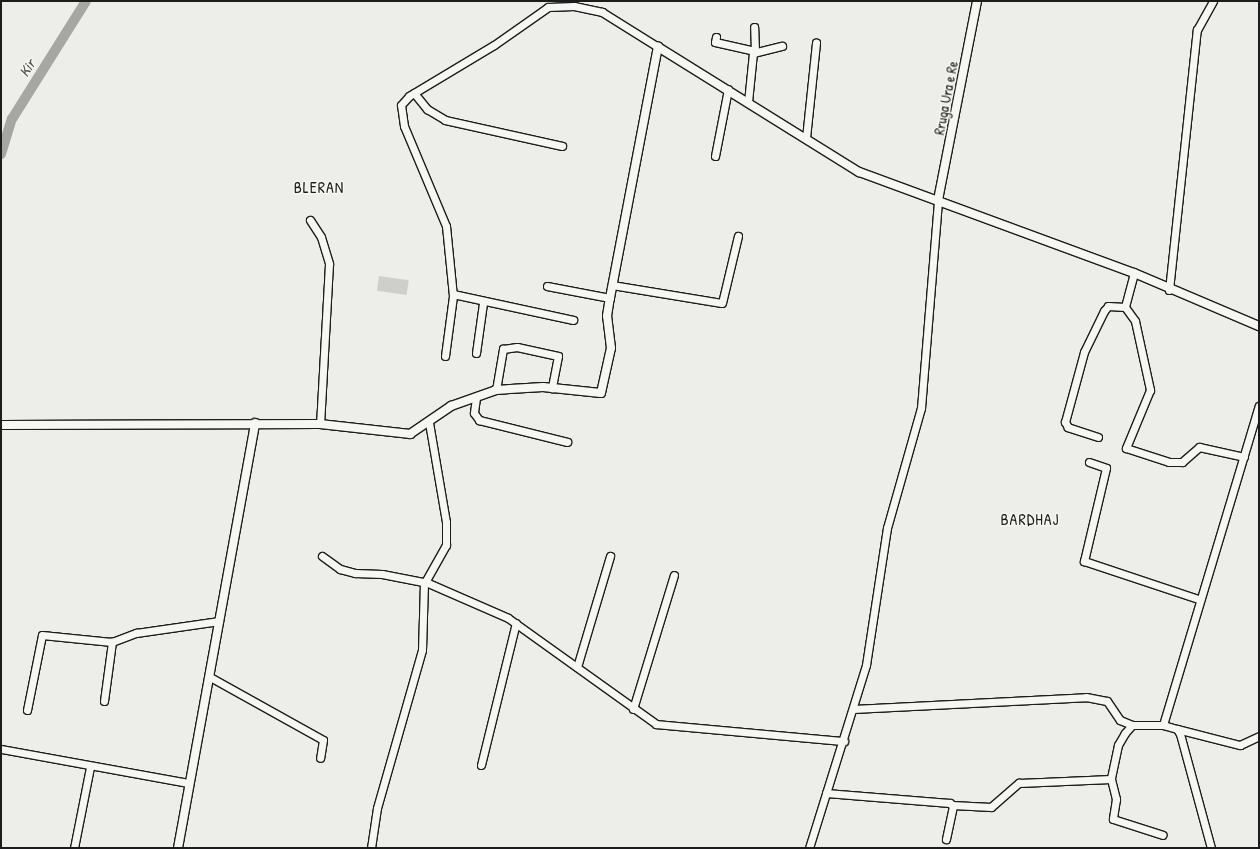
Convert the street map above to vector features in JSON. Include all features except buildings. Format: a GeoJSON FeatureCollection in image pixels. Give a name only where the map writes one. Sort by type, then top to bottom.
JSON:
{"type":"FeatureCollection","features":[{"type":"Feature","properties":{"kind":"street","name":"Rruga Ura e Re"},"geometry":{"type":"LineString","coordinates":[[938,200],[977,1]]}},
{"type":"Feature","properties":{"kind":"street"},"geometry":{"type":"LineString","coordinates":[[1169,290],[1197,30],[1213,1]]}},
{"type":"Feature","properties":{"kind":"street"},"geometry":{"type":"LineString","coordinates":[[445,356],[453,294],[446,226],[400,113],[401,105],[414,92],[494,46],[548,7],[574,6],[602,12],[860,172],[1134,274],[1169,290],[1259,326]]}},
{"type":"Feature","properties":{"kind":"street"},"geometry":{"type":"LineString","coordinates":[[748,102],[755,51],[754,27]]}},
{"type":"Feature","properties":{"kind":"street"},"geometry":{"type":"LineString","coordinates":[[716,37],[715,42],[755,51],[782,46]]}},
{"type":"Feature","properties":{"kind":"street"},"geometry":{"type":"LineString","coordinates":[[806,138],[816,43]]}},
{"type":"Feature","properties":{"kind":"street"},"geometry":{"type":"LineString","coordinates":[[1,425],[256,423],[320,424],[353,426],[403,435],[416,433],[451,406],[496,390],[552,388],[602,392],[611,348],[607,316],[612,285],[658,47]]}},
{"type":"Feature","properties":{"kind":"street"},"geometry":{"type":"LineString","coordinates":[[716,156],[728,89]]}},
{"type":"Feature","properties":{"kind":"street"},"geometry":{"type":"LineString","coordinates":[[414,92],[427,109],[445,120],[562,146]]}},
{"type":"Feature","properties":{"kind":"street"},"geometry":{"type":"LineString","coordinates":[[809,848],[826,792],[844,741],[866,665],[887,528],[921,408],[938,200]]}},
{"type":"Feature","properties":{"kind":"street"},"geometry":{"type":"LineString","coordinates":[[310,220],[321,237],[330,264],[320,424]]}},
{"type":"Feature","properties":{"kind":"street"},"geometry":{"type":"LineString","coordinates":[[612,285],[722,303],[738,236]]}},
{"type":"Feature","properties":{"kind":"street"},"geometry":{"type":"LineString","coordinates":[[1134,274],[1125,307],[1135,322],[1150,390],[1126,448],[1169,462],[1182,462],[1199,447],[1244,457]]}},
{"type":"Feature","properties":{"kind":"street"},"geometry":{"type":"LineString","coordinates":[[547,286],[610,298]]}},
{"type":"Feature","properties":{"kind":"street"},"geometry":{"type":"LineString","coordinates":[[453,294],[484,303],[514,304],[573,320]]}},
{"type":"Feature","properties":{"kind":"street"},"geometry":{"type":"LineString","coordinates":[[476,353],[484,303]]}},
{"type":"Feature","properties":{"kind":"street"},"geometry":{"type":"LineString","coordinates":[[1098,437],[1068,427],[1065,422],[1084,352],[1093,332],[1108,306],[1125,307]]}},
{"type":"Feature","properties":{"kind":"street"},"geometry":{"type":"LineString","coordinates":[[496,390],[503,349],[520,347],[558,356],[552,388]]}},
{"type":"Feature","properties":{"kind":"street"},"geometry":{"type":"LineString","coordinates":[[476,398],[474,413],[479,420],[567,442]]}},
{"type":"Feature","properties":{"kind":"street"},"geometry":{"type":"LineString","coordinates":[[1163,725],[1198,599],[1259,406]]}},
{"type":"Feature","properties":{"kind":"street"},"geometry":{"type":"LineString","coordinates":[[178,848],[256,423]]}},
{"type":"Feature","properties":{"kind":"street"},"geometry":{"type":"LineString","coordinates":[[371,848],[377,808],[422,650],[424,584],[446,545],[447,534],[429,423]]}},
{"type":"Feature","properties":{"kind":"street"},"geometry":{"type":"LineString","coordinates":[[1089,462],[1106,468],[1084,561],[1198,599]]}},
{"type":"Feature","properties":{"kind":"street"},"geometry":{"type":"LineString","coordinates":[[322,556],[350,572],[382,574],[448,590],[516,623],[577,666],[633,709],[666,726],[844,741]]}},
{"type":"Feature","properties":{"kind":"street"},"geometry":{"type":"LineString","coordinates":[[577,666],[610,556]]}},
{"type":"Feature","properties":{"kind":"street"},"geometry":{"type":"LineString","coordinates":[[633,709],[674,575]]}},
{"type":"Feature","properties":{"kind":"street"},"geometry":{"type":"LineString","coordinates":[[27,710],[42,634],[112,642],[136,634],[219,621]]}},
{"type":"Feature","properties":{"kind":"street"},"geometry":{"type":"LineString","coordinates":[[481,766],[516,623]]}},
{"type":"Feature","properties":{"kind":"street"},"geometry":{"type":"LineString","coordinates":[[104,701],[112,642]]}},
{"type":"Feature","properties":{"kind":"street"},"geometry":{"type":"LineString","coordinates":[[210,677],[322,740],[320,758]]}},
{"type":"Feature","properties":{"kind":"street"},"geometry":{"type":"LineString","coordinates":[[853,709],[1086,697],[1107,700],[1120,720],[1132,725],[1163,725],[1240,745],[1259,736]]}},
{"type":"Feature","properties":{"kind":"street"},"geometry":{"type":"LineString","coordinates":[[1132,725],[1120,738],[1111,779],[1116,802],[1112,819],[1163,835]]}},
{"type":"Feature","properties":{"kind":"street"},"geometry":{"type":"LineString","coordinates":[[1178,729],[1212,848]]}},
{"type":"Feature","properties":{"kind":"street"},"geometry":{"type":"LineString","coordinates":[[1,750],[90,767],[189,783]]}},
{"type":"Feature","properties":{"kind":"street"},"geometry":{"type":"LineString","coordinates":[[74,848],[90,767]]}},
{"type":"Feature","properties":{"kind":"street"},"geometry":{"type":"LineString","coordinates":[[826,792],[991,808],[1019,783],[1111,779]]}},
{"type":"Feature","properties":{"kind":"street"},"geometry":{"type":"LineString","coordinates":[[946,839],[952,805]]}},
{"type":"Feature","properties":{"kind":"shaded area"},"geometry":{"type":"Polygon","coordinates":[[[379,276],[409,280],[407,295],[377,291],[379,276]]]}},
{"type":"Feature","properties":{"kind":"waterway","name":"Kir"},"geometry":{"type":"LineString","coordinates":[[1,154],[12,119],[86,1]]}},
{"type":"Feature","properties":{"kind":"district","name":"BLERAN"},"geometry":{"type":"Point","coordinates":[319,187]}},
{"type":"Feature","properties":{"kind":"district","name":"BARDHAJ"},"geometry":{"type":"Point","coordinates":[1030,519]}}]}
